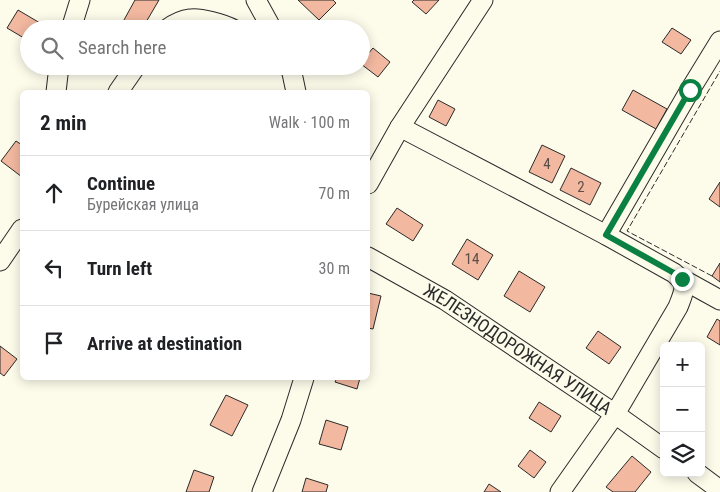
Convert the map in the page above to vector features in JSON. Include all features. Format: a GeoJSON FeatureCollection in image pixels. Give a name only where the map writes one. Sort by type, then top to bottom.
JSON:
{"type":"FeatureCollection","features":[{"type":"Feature","properties":{"kind":"street"},"geometry":{"type":"LineString","coordinates":[[74,20],[80,0]]}},
{"type":"Feature","properties":{"kind":"street"},"geometry":{"type":"LineString","coordinates":[[256,0],[267,20]]}},
{"type":"Feature","properties":{"kind":"street"},"geometry":{"type":"LineString","coordinates":[[370,180],[400,127],[483,0]]}},
{"type":"Feature","properties":{"kind":"street"},"geometry":{"type":"LineString","coordinates":[[186,20],[192,18],[203,20]]}},
{"type":"Feature","properties":{"kind":"street"},"geometry":{"type":"LineString","coordinates":[[606,235],[720,41]]}},
{"type":"Feature","properties":{"kind":"street"},"geometry":{"type":"LineString","coordinates":[[56,90],[58,75]]}},
{"type":"Feature","properties":{"kind":"street"},"geometry":{"type":"LineString","coordinates":[[119,90],[130,75]]}},
{"type":"Feature","properties":{"kind":"street"},"geometry":{"type":"LineString","coordinates":[[291,75],[295,90]]}},
{"type":"Feature","properties":{"kind":"street"},"geometry":{"type":"LineString","coordinates":[[400,127],[606,235],[720,300]]}},
{"type":"Feature","properties":{"kind":"street"},"geometry":{"type":"LineString","coordinates":[[0,261],[20,232]]}},
{"type":"Feature","properties":{"kind":"street","name":"ЖЕЛЕЗНОДОРОЖНАЯ УЛИЦА"},"geometry":{"type":"LineString","coordinates":[[370,258],[445,300],[660,446]]}},
{"type":"Feature","properties":{"kind":"street"},"geometry":{"type":"LineString","coordinates":[[560,492],[615,414],[678,307],[685,290],[682,279]]}},
{"type":"Feature","properties":{"kind":"street"},"geometry":{"type":"LineString","coordinates":[[262,492],[291,420],[303,380]]}},
{"type":"Feature","properties":{"kind":"street"},"geometry":{"type":"LineString","coordinates":[[702,477],[720,490]]}},
{"type":"Feature","properties":{"kind":"building"},"geometry":{"type":"Polygon","coordinates":[[[135,0],[159,0],[147,20],[124,20],[135,0]]]}},
{"type":"Feature","properties":{"kind":"building"},"geometry":{"type":"Polygon","coordinates":[[[298,0],[333,0],[336,3],[319,20],[298,0]]]}},
{"type":"Feature","properties":{"kind":"building"},"geometry":{"type":"Polygon","coordinates":[[[414,0],[439,0],[426,14],[412,2],[414,0]]]}},
{"type":"Feature","properties":{"kind":"building"},"geometry":{"type":"Polygon","coordinates":[[[18,10],[35,20],[20,20],[20,36],[7,28],[18,10]]]}},
{"type":"Feature","properties":{"kind":"building"},"geometry":{"type":"Polygon","coordinates":[[[672,28],[691,40],[681,54],[662,42],[672,28]]]}},
{"type":"Feature","properties":{"kind":"building"},"geometry":{"type":"Polygon","coordinates":[[[373,48],[390,62],[378,77],[370,71],[370,52],[373,48]]]}},
{"type":"Feature","properties":{"kind":"building"},"geometry":{"type":"Polygon","coordinates":[[[633,90],[667,109],[656,129],[622,110],[633,90]]]}},
{"type":"Feature","properties":{"kind":"building"},"geometry":{"type":"Polygon","coordinates":[[[438,100],[455,109],[446,126],[429,117],[438,100]]]}},
{"type":"Feature","properties":{"kind":"building"},"geometry":{"type":"Polygon","coordinates":[[[16,141],[20,144],[20,175],[1,161],[16,141]]]}},
{"type":"Feature","properties":{"kind":"building"},"geometry":{"type":"Polygon","coordinates":[[[542,145],[565,156],[552,183],[529,172],[542,145]]]}},
{"type":"Feature","properties":{"kind":"building"},"geometry":{"type":"Polygon","coordinates":[[[571,168],[601,183],[590,205],[560,190],[571,168]]]}},
{"type":"Feature","properties":{"kind":"building"},"geometry":{"type":"Polygon","coordinates":[[[720,182],[720,207],[709,199],[720,182]]]}},
{"type":"Feature","properties":{"kind":"building"},"geometry":{"type":"Polygon","coordinates":[[[397,208],[423,225],[413,241],[386,224],[397,208]]]}},
{"type":"Feature","properties":{"kind":"building"},"geometry":{"type":"Polygon","coordinates":[[[467,239],[493,255],[478,280],[452,264],[467,239]]]}},
{"type":"Feature","properties":{"kind":"building"},"geometry":{"type":"Polygon","coordinates":[[[720,263],[720,282],[712,276],[720,263]]]}},
{"type":"Feature","properties":{"kind":"building"},"geometry":{"type":"Polygon","coordinates":[[[519,271],[545,287],[530,312],[504,296],[519,271]]]}},
{"type":"Feature","properties":{"kind":"building"},"geometry":{"type":"Polygon","coordinates":[[[370,293],[381,296],[373,329],[370,328],[370,293]]]}},
{"type":"Feature","properties":{"kind":"building"},"geometry":{"type":"Polygon","coordinates":[[[717,319],[720,321],[720,345],[707,337],[717,319]]]}},
{"type":"Feature","properties":{"kind":"building"},"geometry":{"type":"Polygon","coordinates":[[[598,331],[621,347],[609,364],[586,348],[598,331]]]}},
{"type":"Feature","properties":{"kind":"building"},"geometry":{"type":"Polygon","coordinates":[[[0,346],[17,359],[4,376],[0,373],[0,346]]]}},
{"type":"Feature","properties":{"kind":"building"},"geometry":{"type":"Polygon","coordinates":[[[336,380],[359,380],[357,389],[335,382],[336,380]]]}},
{"type":"Feature","properties":{"kind":"building"},"geometry":{"type":"Polygon","coordinates":[[[226,395],[248,405],[232,436],[210,425],[226,395]]]}},
{"type":"Feature","properties":{"kind":"building"},"geometry":{"type":"Polygon","coordinates":[[[539,402],[561,416],[551,432],[529,418],[539,402]]]}},
{"type":"Feature","properties":{"kind":"building"},"geometry":{"type":"Polygon","coordinates":[[[326,420],[348,427],[341,450],[319,444],[326,420]]]}},
{"type":"Feature","properties":{"kind":"building"},"geometry":{"type":"Polygon","coordinates":[[[530,450],[546,462],[534,478],[518,466],[530,450]]]}},
{"type":"Feature","properties":{"kind":"building"},"geometry":{"type":"Polygon","coordinates":[[[632,456],[651,472],[635,492],[613,492],[606,487],[632,456]]]}},
{"type":"Feature","properties":{"kind":"building"},"geometry":{"type":"Polygon","coordinates":[[[194,470],[214,477],[209,492],[186,492],[194,470]]]}},
{"type":"Feature","properties":{"kind":"building"},"geometry":{"type":"Polygon","coordinates":[[[306,478],[328,485],[326,492],[302,492],[306,478]]]}},
{"type":"Feature","properties":{"kind":"building"},"geometry":{"type":"Polygon","coordinates":[[[489,484],[501,492],[484,492],[489,484]]]}},
{"type":"Feature","properties":{"kind":"fence"},"geometry":{"type":"LineString","coordinates":[[712,276],[627,231],[720,71]]}},
{"type":"Feature","properties":{"kind":"route"},"geometry":{"type":"LineString","coordinates":[[682,279],[606,235],[690,90]]}}]}
